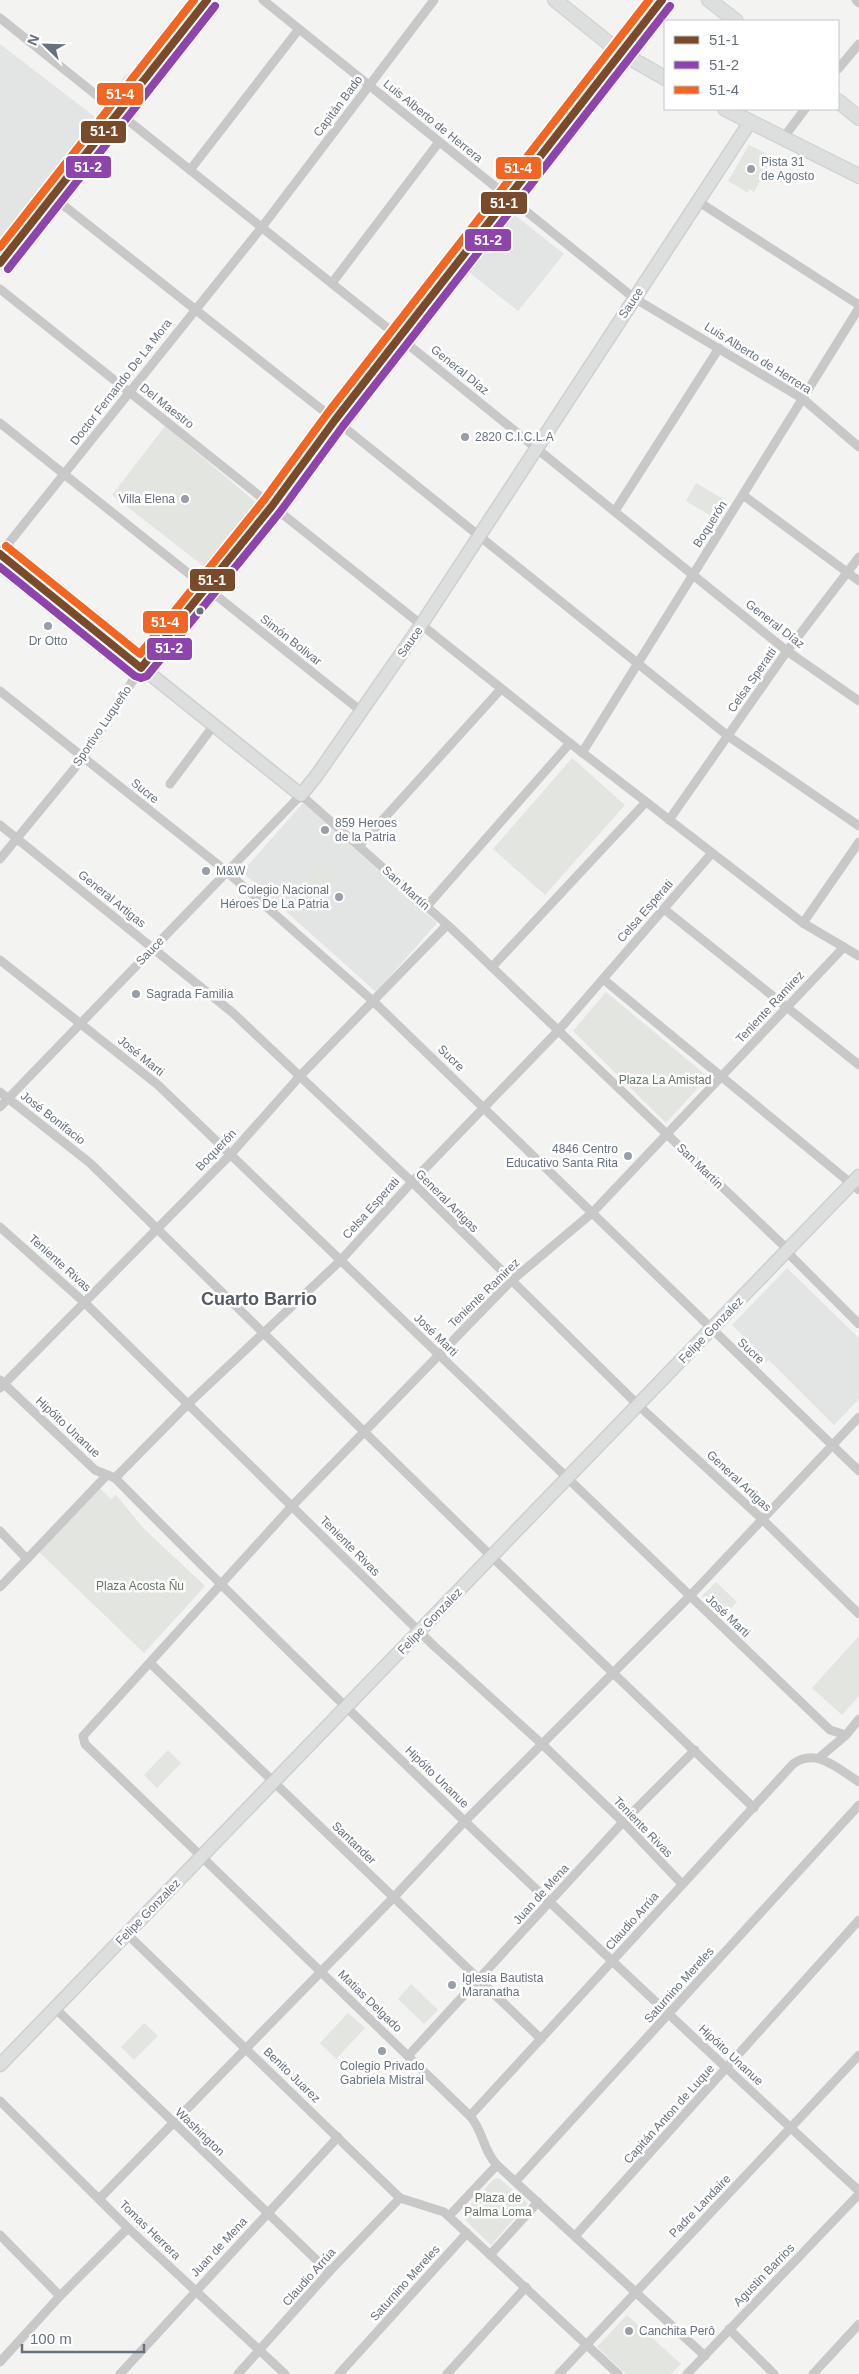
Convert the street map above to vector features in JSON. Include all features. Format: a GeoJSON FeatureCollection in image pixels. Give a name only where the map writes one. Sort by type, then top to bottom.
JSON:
{"type":"FeatureCollection","features":[{"type":"Feature","properties":{"kind":"main road"},"geometry":{"type":"LineString","coordinates":[[555,0],[621,53],[664,77]]}},
{"type":"Feature","properties":{"kind":"main road"},"geometry":{"type":"LineString","coordinates":[[709,0],[735,20]]}},
{"type":"Feature","properties":{"kind":"main road"},"geometry":{"type":"LineString","coordinates":[[839,102],[859,118]]}},
{"type":"Feature","properties":{"kind":"main road"},"geometry":{"type":"LineString","coordinates":[[727,110],[859,176]]}},
{"type":"Feature","properties":{"kind":"street"},"geometry":{"type":"LineString","coordinates":[[0,263],[120,114],[207,0]]}},
{"type":"Feature","properties":{"kind":"street","name":"Luis Alberto de Herrera"},"geometry":{"type":"LineString","coordinates":[[263,0],[634,298],[803,399],[859,446]]}},
{"type":"Feature","properties":{"kind":"street","name":"Capitán Bado"},"geometry":{"type":"LineString","coordinates":[[262,227],[434,0]]}},
{"type":"Feature","properties":{"kind":"street","name":"Sportivo Luqueño"},"geometry":{"type":"LineString","coordinates":[[0,859],[83,758],[141,668],[272,506],[335,420],[509,199],[662,0]]}},
{"type":"Feature","properties":{"kind":"street"},"geometry":{"type":"LineString","coordinates":[[856,0],[859,3]]}},
{"type":"Feature","properties":{"kind":"street","name":"General Díaz"},"geometry":{"type":"LineString","coordinates":[[0,18],[332,283],[787,651],[859,701]]}},
{"type":"Feature","properties":{"kind":"street"},"geometry":{"type":"LineString","coordinates":[[190,170],[299,29]]}},
{"type":"Feature","properties":{"kind":"street"},"geometry":{"type":"LineString","coordinates":[[839,68],[859,44]]}},
{"type":"Feature","properties":{"kind":"street"},"geometry":{"type":"LineString","coordinates":[[784,137],[804,110]]}},
{"type":"Feature","properties":{"kind":"street","name":"Sauce"},"geometry":{"type":"LineString","coordinates":[[0,1108],[301,794],[317,775],[421,625],[750,122]]}},
{"type":"Feature","properties":{"kind":"street"},"geometry":{"type":"LineString","coordinates":[[332,283],[439,142]]}},
{"type":"Feature","properties":{"kind":"street"},"geometry":{"type":"LineString","coordinates":[[53,197],[195,308],[728,736],[859,826]]}},
{"type":"Feature","properties":{"kind":"street"},"geometry":{"type":"LineString","coordinates":[[699,202],[859,307]]}},
{"type":"Feature","properties":{"kind":"street","name":"Doctor Fernando De La Mora"},"geometry":{"type":"LineString","coordinates":[[0,554],[195,308],[262,227]]}},
{"type":"Feature","properties":{"kind":"street","name":"Del Maestro"},"geometry":{"type":"LineString","coordinates":[[0,289],[582,753],[803,922],[859,956]]}},
{"type":"Feature","properties":{"kind":"street","name":"Boquerón"},"geometry":{"type":"LineString","coordinates":[[582,753],[859,307]]}},
{"type":"Feature","properties":{"kind":"street"},"geometry":{"type":"LineString","coordinates":[[615,511],[719,348]]}},
{"type":"Feature","properties":{"kind":"street","name":"Simón Bolivar"},"geometry":{"type":"LineString","coordinates":[[0,423],[362,711]]}},
{"type":"Feature","properties":{"kind":"street"},"geometry":{"type":"LineString","coordinates":[[743,495],[859,581]]}},
{"type":"Feature","properties":{"kind":"street","name":"San Martín"},"geometry":{"type":"LineString","coordinates":[[0,554],[301,794],[427,906],[787,1250],[859,1324]]}},
{"type":"Feature","properties":{"kind":"street","name":"Celsa Speratti"},"geometry":{"type":"LineString","coordinates":[[669,820],[787,651],[859,557]]}},
{"type":"Feature","properties":{"kind":"street"},"geometry":{"type":"LineString","coordinates":[[359,846],[501,689]]}},
{"type":"Feature","properties":{"kind":"street","name":"Sucre"},"geometry":{"type":"LineString","coordinates":[[0,692],[226,871],[373,1001],[859,1470]]}},
{"type":"Feature","properties":{"kind":"street"},"geometry":{"type":"LineString","coordinates":[[170,784],[214,725]]}},
{"type":"Feature","properties":{"kind":"street"},"geometry":{"type":"LineString","coordinates":[[427,906],[568,742]]}},
{"type":"Feature","properties":{"kind":"street"},"geometry":{"type":"LineString","coordinates":[[492,967],[646,802]]}},
{"type":"Feature","properties":{"kind":"street","name":"General Artigas"},"geometry":{"type":"LineString","coordinates":[[0,825],[153,947],[232,1013],[412,1182],[510,1282],[638,1405],[762,1519],[859,1614]]}},
{"type":"Feature","properties":{"kind":"street"},"geometry":{"type":"LineString","coordinates":[[803,922],[859,842]]}},
{"type":"Feature","properties":{"kind":"street","name":"Celsa Esperati"},"geometry":{"type":"LineString","coordinates":[[25,1562],[111,1477],[340,1261],[412,1182],[558,1031],[712,853]]}},
{"type":"Feature","properties":{"kind":"street"},"geometry":{"type":"LineString","coordinates":[[664,909],[859,1066]]}},
{"type":"Feature","properties":{"kind":"street","name":"Boquerón"},"geometry":{"type":"LineString","coordinates":[[2,1385],[230,1155],[300,1076],[447,925]]}},
{"type":"Feature","properties":{"kind":"street","name":"Teniente Ramirez"},"geometry":{"type":"LineString","coordinates":[[150,1663],[292,1506],[510,1282],[592,1213],[844,947]]}},
{"type":"Feature","properties":{"kind":"street","name":"José Marti"},"geometry":{"type":"LineString","coordinates":[[0,960],[158,1085],[689,1597],[830,1730],[846,1735]]}},
{"type":"Feature","properties":{"kind":"street"},"geometry":{"type":"LineString","coordinates":[[603,979],[721,1076],[857,1183]]}},
{"type":"Feature","properties":{"kind":"street","name":"José Bonifacio"},"geometry":{"type":"LineString","coordinates":[[0,1092],[90,1163],[265,1332],[492,1557],[754,1808]]}},
{"type":"Feature","properties":{"kind":"street","name":"Felipe Gonzalez"},"geometry":{"type":"LineString","coordinates":[[0,2065],[712,1330],[787,1250],[857,1183]]}},
{"type":"Feature","properties":{"kind":"street","name":"Teniente Rivas"},"geometry":{"type":"LineString","coordinates":[[0,1227],[85,1303],[419,1632],[624,1822],[682,1884]]}},
{"type":"Feature","properties":{"kind":"street","name":"Hipóito Unanue"},"geometry":{"type":"LineString","coordinates":[[2,1385],[95,1470],[111,1477],[465,1821],[859,2192]]}},
{"type":"Feature","properties":{"kind":"street"},"geometry":{"type":"LineString","coordinates":[[99,2199],[465,1821],[543,1745],[611,1672],[689,1597],[859,1417]]}},
{"type":"Feature","properties":{"kind":"street"},"geometry":{"type":"LineString","coordinates":[[0,1531],[25,1562],[0,1586]]}},
{"type":"Feature","properties":{"kind":"street","name":"Santander"},"geometry":{"type":"LineString","coordinates":[[150,1663],[392,1898],[541,2039]]}},
{"type":"Feature","properties":{"kind":"street","name":"Matias Delgado"},"geometry":{"type":"LineString","coordinates":[[150,1663],[85,1733],[84,1742],[470,2116],[477,2124],[490,2158],[496,2164],[576,2235],[705,2356]]}},
{"type":"Feature","properties":{"kind":"street"},"geometry":{"type":"LineString","coordinates":[[859,1719],[846,1735],[820,1757],[859,1782]]}},
{"type":"Feature","properties":{"kind":"street","name":"Juan de Mena"},"geometry":{"type":"LineString","coordinates":[[408,2056],[624,1822],[695,1750]]}},
{"type":"Feature","properties":{"kind":"street","name":"Claudio Arrúa"},"geometry":{"type":"LineString","coordinates":[[470,2116],[794,1764],[806,1757],[820,1757]]}},
{"type":"Feature","properties":{"kind":"street","name":"Saturnino Mereles"},"geometry":{"type":"LineString","coordinates":[[516,2181],[859,1805]]}},
{"type":"Feature","properties":{"kind":"street","name":"Capitán Anton de Luque"},"geometry":{"type":"LineString","coordinates":[[576,2235],[859,1920]]}},
{"type":"Feature","properties":{"kind":"street","name":"Benito Juarez"},"geometry":{"type":"LineString","coordinates":[[127,1934],[400,2198],[444,2212],[449,2216]]}},
{"type":"Feature","properties":{"kind":"street","name":"Washington"},"geometry":{"type":"LineString","coordinates":[[55,2008],[172,2123],[329,2272]]}},
{"type":"Feature","properties":{"kind":"street","name":"Padre Landaire"},"geometry":{"type":"LineString","coordinates":[[559,2374],[859,2055]]}},
{"type":"Feature","properties":{"kind":"street","name":"Tomas Herrera"},"geometry":{"type":"LineString","coordinates":[[0,2101],[128,2228],[285,2374]]}},
{"type":"Feature","properties":{"kind":"street","name":"Juan de Mena"},"geometry":{"type":"LineString","coordinates":[[120,2374],[338,2137]]}},
{"type":"Feature","properties":{"kind":"street"},"geometry":{"type":"LineString","coordinates":[[496,2164],[449,2216],[618,2374]]}},
{"type":"Feature","properties":{"kind":"street","name":"Agustin Barrios"},"geometry":{"type":"LineString","coordinates":[[687,2374],[859,2192]]}},
{"type":"Feature","properties":{"kind":"street","name":"Claudio Arrúa"},"geometry":{"type":"LineString","coordinates":[[238,2374],[329,2272],[400,2198]]}},
{"type":"Feature","properties":{"kind":"street"},"geometry":{"type":"LineString","coordinates":[[490,2255],[538,2202]]}},
{"type":"Feature","properties":{"kind":"street"},"geometry":{"type":"LineString","coordinates":[[1,2359],[128,2228]]}},
{"type":"Feature","properties":{"kind":"street","name":"Saturnino Mereles"},"geometry":{"type":"LineString","coordinates":[[339,2374],[467,2233]]}},
{"type":"Feature","properties":{"kind":"street"},"geometry":{"type":"LineString","coordinates":[[0,2235],[60,2296]]}},
{"type":"Feature","properties":{"kind":"street"},"geometry":{"type":"LineString","coordinates":[[447,2374],[526,2288]]}},
{"type":"Feature","properties":{"kind":"street"},"geometry":{"type":"LineString","coordinates":[[813,2374],[859,2324]]}},
{"type":"Feature","properties":{"kind":"street"},"geometry":{"type":"LineString","coordinates":[[730,2329],[774,2374]]}},
{"type":"Feature","properties":{"kind":"shaded area"},"geometry":{"type":"Polygon","coordinates":[[[0,44],[95,117],[0,240],[0,44]]]}},
{"type":"Feature","properties":{"kind":"shaded area"},"geometry":{"type":"Polygon","coordinates":[[[126,74],[134,80],[119,101],[104,89],[111,80],[118,85],[126,74]]]}},
{"type":"Feature","properties":{"kind":"shaded area"},"geometry":{"type":"Polygon","coordinates":[[[511,212],[564,254],[518,311],[465,269],[511,212]]]}},
{"type":"Feature","properties":{"kind":"shaded area","name":"Colegio Nacional Héroes De La Patria"},"geometry":{"type":"Polygon","coordinates":[[[303,803],[437,923],[376,992],[242,872],[303,803]]]}},
{"type":"Feature","properties":{"kind":"shaded area"},"geometry":{"type":"Polygon","coordinates":[[[787,1268],[859,1338],[859,1399],[834,1425],[769,1360],[765,1363],[757,1356],[759,1352],[732,1325],[787,1268]]]}},
{"type":"Feature","properties":{"kind":"green space","name":"Pista 31 de Agosto"},"geometry":{"type":"Polygon","coordinates":[[[749,145],[773,157],[754,192],[749,189],[748,193],[728,181],[749,145]]]}},
{"type":"Feature","properties":{"kind":"green space","name":"Villa Elena"},"geometry":{"type":"Polygon","coordinates":[[[165,426],[257,503],[206,568],[112,495],[165,426]]]}},
{"type":"Feature","properties":{"kind":"green space"},"geometry":{"type":"Polygon","coordinates":[[[696,483],[723,499],[713,517],[686,501],[696,483]]]}},
{"type":"Feature","properties":{"kind":"green space"},"geometry":{"type":"Polygon","coordinates":[[[572,758],[625,805],[545,895],[493,849],[572,758]]]}},
{"type":"Feature","properties":{"kind":"green space"},"geometry":{"type":"Polygon","coordinates":[[[322,859],[341,875],[303,920],[284,903],[322,859]]]}},
{"type":"Feature","properties":{"kind":"green space","name":"Plaza La Amistad"},"geometry":{"type":"Polygon","coordinates":[[[606,992],[708,1077],[666,1123],[573,1031],[606,992]]]}},
{"type":"Feature","properties":{"kind":"green space","name":"Plaza Acosta Ñu"},"geometry":{"type":"Polygon","coordinates":[[[98,1487],[111,1499],[116,1495],[143,1528],[205,1586],[144,1653],[38,1551],[98,1487]]]}},
{"type":"Feature","properties":{"kind":"green space"},"geometry":{"type":"Polygon","coordinates":[[[716,1582],[737,1602],[723,1616],[702,1596],[716,1582]]]}},
{"type":"Feature","properties":{"kind":"green space"},"geometry":{"type":"Polygon","coordinates":[[[859,1636],[859,1696],[842,1715],[812,1688],[859,1636]]]}},
{"type":"Feature","properties":{"kind":"green space"},"geometry":{"type":"Polygon","coordinates":[[[168,1750],[181,1763],[157,1788],[144,1775],[168,1750]]]}},
{"type":"Feature","properties":{"kind":"green space"},"geometry":{"type":"Polygon","coordinates":[[[411,1984],[438,2010],[424,2024],[398,1999],[411,1984]]]}},
{"type":"Feature","properties":{"kind":"green space"},"geometry":{"type":"Polygon","coordinates":[[[348,2013],[365,2028],[336,2059],[320,2043],[348,2013]]]}},
{"type":"Feature","properties":{"kind":"green space"},"geometry":{"type":"Polygon","coordinates":[[[144,2023],[158,2036],[134,2060],[121,2047],[144,2023]]]}},
{"type":"Feature","properties":{"kind":"green space","name":"Plaza de Palma Loma"},"geometry":{"type":"Polygon","coordinates":[[[499,2178],[528,2203],[491,2245],[467,2222],[464,2215],[467,2208],[494,2179],[499,2178]]]}},
{"type":"Feature","properties":{"kind":"green space","name":"Canchita Perô"},"geometry":{"type":"Polygon","coordinates":[[[627,2315],[681,2364],[671,2374],[626,2374],[597,2347],[627,2315]]]}},
{"type":"Feature","properties":{"kind":"transit line","name":"51-4"},"geometry":{"type":"LineString","coordinates":[[0,247],[194,0]]}},
{"type":"Feature","properties":{"kind":"transit line","name":"51-1"},"geometry":{"type":"LineString","coordinates":[[0,263],[207,0]]}},
{"type":"Feature","properties":{"kind":"transit line","name":"51-4"},"geometry":{"type":"LineString","coordinates":[[6,546],[140,654],[264,500],[327,414],[649,0]]}},
{"type":"Feature","properties":{"kind":"transit line","name":"51-1"},"geometry":{"type":"LineString","coordinates":[[0,554],[141,668],[272,506],[335,420],[662,0]]}},
{"type":"Feature","properties":{"kind":"transit line","name":"51-2"},"geometry":{"type":"LineString","coordinates":[[8,269],[215,6]]}},
{"type":"Feature","properties":{"kind":"transit line","name":"51-2"},"geometry":{"type":"LineString","coordinates":[[0,567],[135,676],[141,678],[147,676],[280,512],[343,426],[670,6]]}},
{"type":"Feature","properties":{"kind":"place","name":"Pista 31 de Agosto"},"geometry":{"type":"Point","coordinates":[751,169]}},
{"type":"Feature","properties":{"kind":"place","name":"2820 C.I.C.L.A"},"geometry":{"type":"Point","coordinates":[465,437]}},
{"type":"Feature","properties":{"kind":"place","name":"Villa Elena"},"geometry":{"type":"Point","coordinates":[185,499]}},
{"type":"Feature","properties":{"kind":"place","name":"Dr Otto"},"geometry":{"type":"Point","coordinates":[48,626]}},
{"type":"Feature","properties":{"kind":"place","name":"859 Heroes de la Patria"},"geometry":{"type":"Point","coordinates":[325,830]}},
{"type":"Feature","properties":{"kind":"place","name":"M&W"},"geometry":{"type":"Point","coordinates":[206,871]}},
{"type":"Feature","properties":{"kind":"place","name":"Colegio Nacional Héroes De La Patria"},"geometry":{"type":"Point","coordinates":[339,897]}},
{"type":"Feature","properties":{"kind":"place","name":"Sagrada Familia"},"geometry":{"type":"Point","coordinates":[136,994]}},
{"type":"Feature","properties":{"kind":"place","name":"4846 Centro Educativo Santa Rita"},"geometry":{"type":"Point","coordinates":[628,1156]}},
{"type":"Feature","properties":{"kind":"place","name":"Iglesia Bautista Maranatha"},"geometry":{"type":"Point","coordinates":[452,1985]}},
{"type":"Feature","properties":{"kind":"place","name":"Colegio Privado Gabriela Mistral"},"geometry":{"type":"Point","coordinates":[382,2051]}},
{"type":"Feature","properties":{"kind":"place","name":"Canchita Perô"},"geometry":{"type":"Point","coordinates":[629,2331]}},
{"type":"Feature","properties":{"kind":"district","name":"Cuarto Barrio"},"geometry":{"type":"Point","coordinates":[259,1299]}}]}
